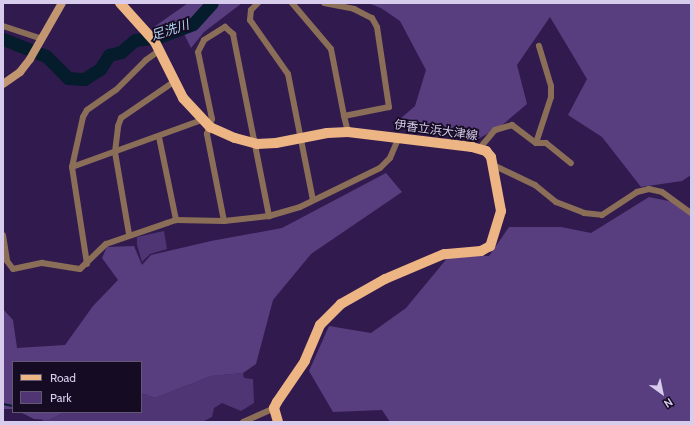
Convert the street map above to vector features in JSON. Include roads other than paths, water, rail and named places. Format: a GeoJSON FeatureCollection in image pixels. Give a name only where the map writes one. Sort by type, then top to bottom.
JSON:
{"type":"FeatureCollection","features":[{"type":"Feature","properties":{"kind":"main road","name":"伊香立浜大津線"},"geometry":{"type":"LineString","coordinates":[[120,3],[147,32],[157,47],[183,98],[206,123],[235,138],[254,143],[276,144],[327,133],[348,132],[399,137],[432,144],[479,149],[486,151],[491,157],[501,211],[490,246],[481,251],[444,254],[385,279],[341,304],[320,325],[306,361],[274,408]]}},
{"type":"Feature","properties":{"kind":"main road"},"geometry":{"type":"LineString","coordinates":[[274,408],[278,422]]}},
{"type":"Feature","properties":{"kind":"street"},"geometry":{"type":"LineString","coordinates":[[3,84],[20,72],[30,59],[62,3]]}},
{"type":"Feature","properties":{"kind":"street"},"geometry":{"type":"LineString","coordinates":[[258,3],[250,10],[250,20],[287,70],[313,200]]}},
{"type":"Feature","properties":{"kind":"street"},"geometry":{"type":"LineString","coordinates":[[292,3],[331,49],[348,132]]}},
{"type":"Feature","properties":{"kind":"street"},"geometry":{"type":"LineString","coordinates":[[324,3],[354,9],[374,20],[387,87],[389,107],[344,116]]}},
{"type":"Feature","properties":{"kind":"street"},"geometry":{"type":"LineString","coordinates":[[3,26],[42,39]]}},
{"type":"Feature","properties":{"kind":"street"},"geometry":{"type":"LineString","coordinates":[[72,167],[159,137],[206,123],[212,119],[198,52],[204,40],[225,27],[233,34],[268,216]]}},
{"type":"Feature","properties":{"kind":"street"},"geometry":{"type":"LineString","coordinates":[[536,144],[551,97],[551,86],[539,46]]}},
{"type":"Feature","properties":{"kind":"street"},"geometry":{"type":"LineString","coordinates":[[87,264],[72,167],[86,110],[116,90],[157,47]]}},
{"type":"Feature","properties":{"kind":"street"},"geometry":{"type":"LineString","coordinates":[[129,234],[115,152],[121,118],[175,82]]}},
{"type":"Feature","properties":{"kind":"street"},"geometry":{"type":"LineString","coordinates":[[206,123],[224,221]]}},
{"type":"Feature","properties":{"kind":"street"},"geometry":{"type":"LineString","coordinates":[[479,149],[495,130],[512,126],[536,144],[546,143],[571,163]]}},
{"type":"Feature","properties":{"kind":"street"},"geometry":{"type":"LineString","coordinates":[[159,137],[176,220]]}},
{"type":"Feature","properties":{"kind":"street"},"geometry":{"type":"LineString","coordinates":[[3,235],[7,261],[13,269],[42,263],[80,269],[87,264],[106,244],[129,234],[176,220],[224,221],[288,212],[369,175],[385,164],[395,150],[399,137]]}},
{"type":"Feature","properties":{"kind":"street"},"geometry":{"type":"LineString","coordinates":[[493,165],[535,185],[556,202],[584,213],[602,215],[637,192],[649,189],[662,192],[691,213]]}},
{"type":"Feature","properties":{"kind":"street"},"geometry":{"type":"LineString","coordinates":[[243,422],[274,408]]}},
{"type":"Feature","properties":{"kind":"waterway","name":"足洗川"},"geometry":{"type":"LineString","coordinates":[[3,39],[46,56],[68,78],[84,79],[100,69],[109,55],[121,52],[135,40],[159,37],[193,24],[212,3]]}},
{"type":"Feature","properties":{"kind":"waterway"},"geometry":{"type":"LineString","coordinates":[[3,404],[12,406]]}}]}
